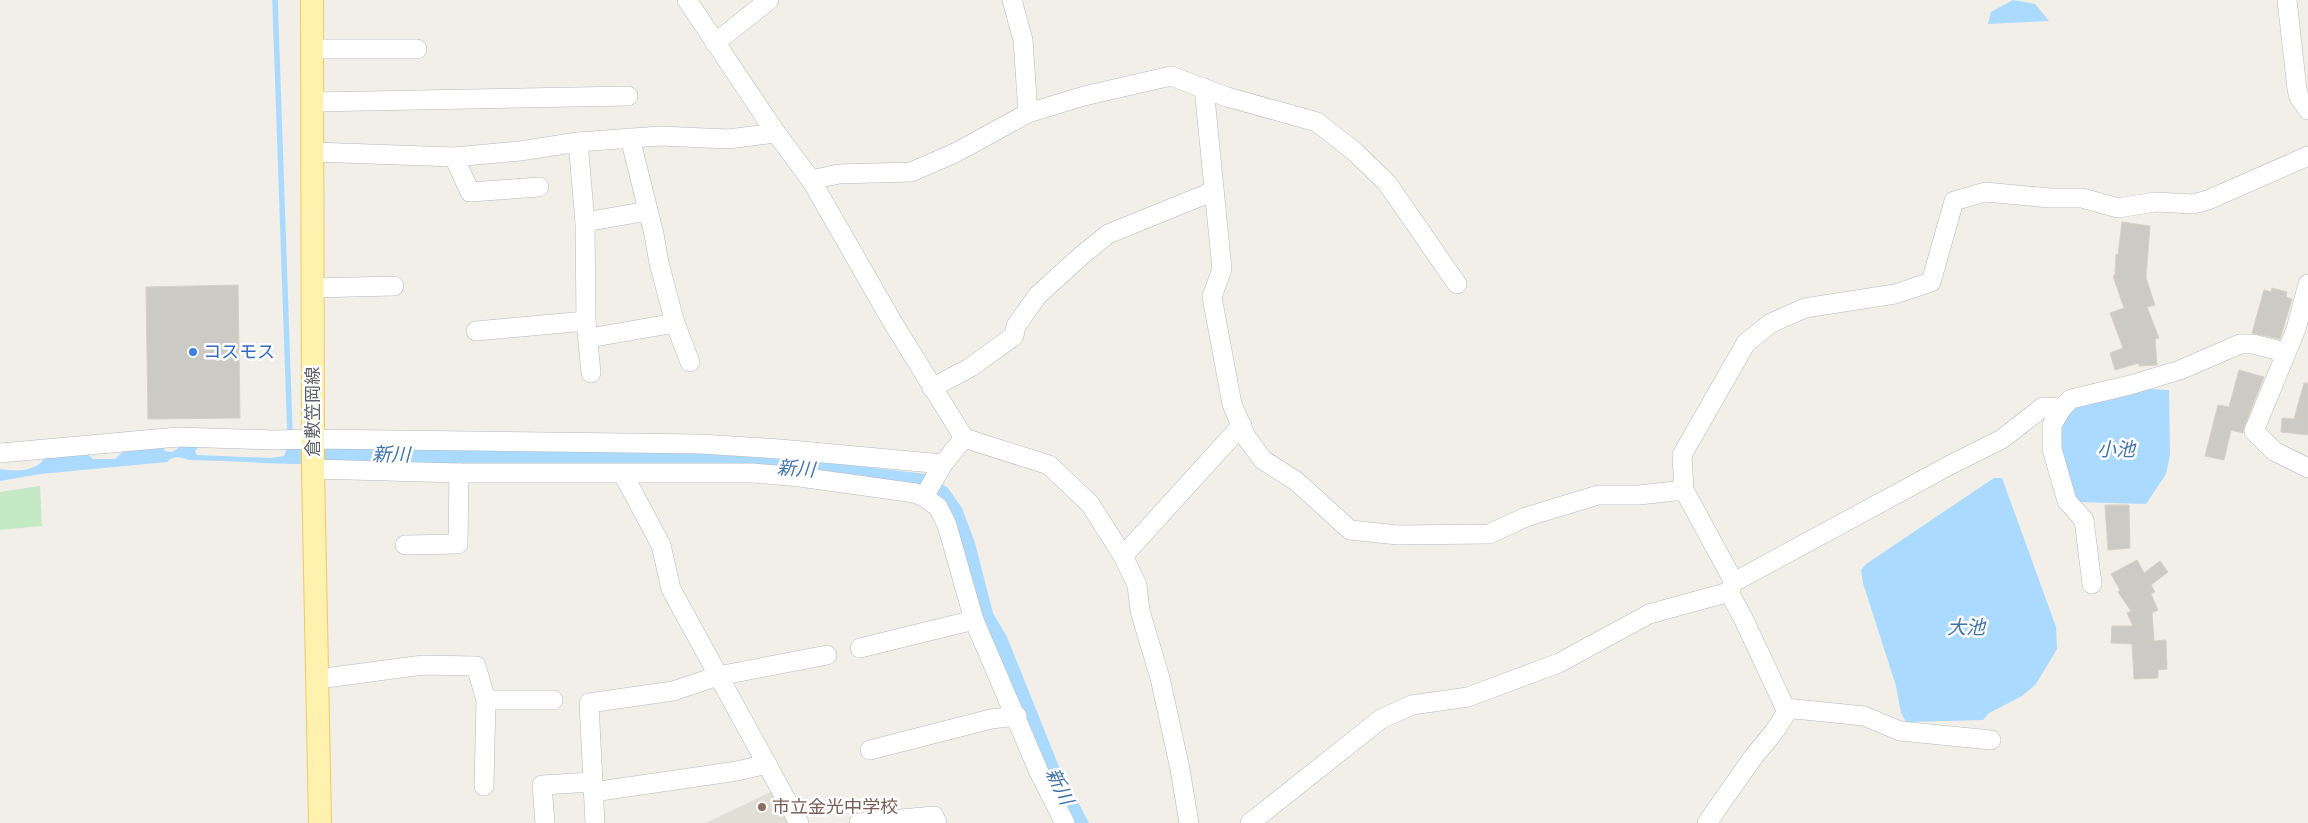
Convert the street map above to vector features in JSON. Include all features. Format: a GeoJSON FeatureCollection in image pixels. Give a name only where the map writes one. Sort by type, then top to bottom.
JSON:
{"type":"FeatureCollection","features":[{"type":"Feature","properties":{"kind":"main road","name":"倉敷笠岡線"},"geometry":{"type":"LineString","coordinates":[[312,0],[314,102],[313,469],[320,823]]}},
{"type":"Feature","properties":{"kind":"street"},"geometry":{"type":"LineString","coordinates":[[687,0],[776,133],[811,180],[893,323],[964,438],[1049,465],[1090,504],[1123,556],[1137,585],[1140,611],[1160,678],[1180,769],[1189,823]]}},
{"type":"Feature","properties":{"kind":"street"},"geometry":{"type":"LineString","coordinates":[[715,43],[769,0]]}},
{"type":"Feature","properties":{"kind":"street"},"geometry":{"type":"LineString","coordinates":[[1012,0],[1023,40],[1028,113]]}},
{"type":"Feature","properties":{"kind":"street"},"geometry":{"type":"LineString","coordinates":[[2287,0],[2297,89],[2299,97],[2308,110]]}},
{"type":"Feature","properties":{"kind":"street"},"geometry":{"type":"LineString","coordinates":[[312,49],[417,49]]}},
{"type":"Feature","properties":{"kind":"street"},"geometry":{"type":"LineString","coordinates":[[811,180],[839,174],[911,172],[955,153],[1028,113],[1084,96],[1171,76],[1228,97],[1317,122],[1355,152],[1387,183],[1457,284]]}},
{"type":"Feature","properties":{"kind":"street"},"geometry":{"type":"LineString","coordinates":[[1204,88],[1222,270],[1212,297],[1232,404],[1246,437],[1264,460],[1296,481],[1350,530],[1398,535],[1489,534],[1526,518],[1598,495],[1639,495],[1684,490]]}},
{"type":"Feature","properties":{"kind":"street"},"geometry":{"type":"LineString","coordinates":[[314,102],[628,96]]}},
{"type":"Feature","properties":{"kind":"street"},"geometry":{"type":"LineString","coordinates":[[314,152],[454,157],[520,151],[578,142],[630,138],[660,136],[728,139],[776,133]]}},
{"type":"Feature","properties":{"kind":"street"},"geometry":{"type":"LineString","coordinates":[[630,138],[675,323],[690,362]]}},
{"type":"Feature","properties":{"kind":"street"},"geometry":{"type":"LineString","coordinates":[[578,142],[585,222],[591,373]]}},
{"type":"Feature","properties":{"kind":"street"},"geometry":{"type":"LineString","coordinates":[[1707,823],[1787,712],[1744,620],[1731,587],[1684,490],[1682,455],[1746,343],[1771,323],[1805,308],[1895,294],[1931,282],[1954,200],[1986,192],[2050,198],[2082,198],[2118,208],[2155,202],[2193,204],[2208,200],[2308,156]]}},
{"type":"Feature","properties":{"kind":"street"},"geometry":{"type":"LineString","coordinates":[[454,157],[470,192],[539,187]]}},
{"type":"Feature","properties":{"kind":"street"},"geometry":{"type":"LineString","coordinates":[[932,388],[970,367],[1014,336],[1016,326],[1037,296],[1108,234],[1214,191]]}},
{"type":"Feature","properties":{"kind":"street"},"geometry":{"type":"LineString","coordinates":[[585,222],[648,211]]}},
{"type":"Feature","properties":{"kind":"street"},"geometry":{"type":"LineString","coordinates":[[2308,284],[2296,329],[2254,431],[2274,451],[2308,468]]}},
{"type":"Feature","properties":{"kind":"street"},"geometry":{"type":"LineString","coordinates":[[312,288],[394,286]]}},
{"type":"Feature","properties":{"kind":"street"},"geometry":{"type":"LineString","coordinates":[[476,331],[588,330],[675,323]]}},
{"type":"Feature","properties":{"kind":"street"},"geometry":{"type":"LineString","coordinates":[[2092,584],[2084,520],[2067,500],[2052,449],[2052,425],[2062,408],[2071,399],[2180,370],[2240,344],[2253,344],[2277,350],[2284,360]]}},
{"type":"Feature","properties":{"kind":"street"},"geometry":{"type":"LineString","coordinates":[[1250,823],[1381,719],[1412,705],[1468,696],[1559,662],[1649,614],[1731,587],[1950,465],[2002,439],[2043,407],[2062,408]]}},
{"type":"Feature","properties":{"kind":"street"},"geometry":{"type":"LineString","coordinates":[[1123,556],[1242,426]]}},
{"type":"Feature","properties":{"kind":"street"},"geometry":{"type":"LineString","coordinates":[[0,453],[178,437],[274,440],[701,444],[780,449],[943,464]]}},
{"type":"Feature","properties":{"kind":"street"},"geometry":{"type":"LineString","coordinates":[[924,497],[943,464],[964,438]]}},
{"type":"Feature","properties":{"kind":"street"},"geometry":{"type":"LineString","coordinates":[[313,469],[459,473],[753,473],[800,477],[905,491],[924,497],[938,507],[947,525],[974,620],[1017,716],[1039,772],[1065,823]]}},
{"type":"Feature","properties":{"kind":"street"},"geometry":{"type":"LineString","coordinates":[[405,545],[458,544],[459,473]]}},
{"type":"Feature","properties":{"kind":"street"},"geometry":{"type":"LineString","coordinates":[[623,474],[661,545],[671,589],[799,823]]}},
{"type":"Feature","properties":{"kind":"street"},"geometry":{"type":"LineString","coordinates":[[860,648],[974,620]]}},
{"type":"Feature","properties":{"kind":"street"},"geometry":{"type":"LineString","coordinates":[[595,823],[590,703],[673,691],[718,676],[827,655]]}},
{"type":"Feature","properties":{"kind":"street"},"geometry":{"type":"LineString","coordinates":[[318,679],[423,665],[476,666],[486,700],[484,786]]}},
{"type":"Feature","properties":{"kind":"street"},"geometry":{"type":"LineString","coordinates":[[486,700],[553,700]]}},
{"type":"Feature","properties":{"kind":"street"},"geometry":{"type":"LineString","coordinates":[[1785,708],[1864,716],[1900,731],[1991,740]]}},
{"type":"Feature","properties":{"kind":"street"},"geometry":{"type":"LineString","coordinates":[[870,750],[991,719],[1017,716]]}},
{"type":"Feature","properties":{"kind":"street"},"geometry":{"type":"LineString","coordinates":[[545,823],[542,785],[593,787],[737,770],[766,764]]}},
{"type":"Feature","properties":{"kind":"street"},"geometry":{"type":"LineString","coordinates":[[859,823],[934,816],[937,823]]}},
{"type":"Feature","properties":{"kind":"shaded area","name":"市立金光中学校"},"geometry":{"type":"Polygon","coordinates":[[[775,790],[793,823],[706,823],[775,790]]]}},
{"type":"Feature","properties":{"kind":"green space"},"geometry":{"type":"Polygon","coordinates":[[[40,486],[42,526],[0,530],[0,492],[40,486]]]}},
{"type":"Feature","properties":{"kind":"water"},"geometry":{"type":"Polygon","coordinates":[[[2013,0],[2035,4],[2049,21],[1988,24],[1991,12],[2013,0]]]}},
{"type":"Feature","properties":{"kind":"water","name":"小池"},"geometry":{"type":"Polygon","coordinates":[[[2130,388],[2169,390],[2170,455],[2166,474],[2146,504],[2078,502],[2067,484],[2055,439],[2064,419],[2072,409],[2130,388]]]}},
{"type":"Feature","properties":{"kind":"water","name":"新川"},"geometry":{"type":"Polygon","coordinates":[[[203,442],[195,451],[197,455],[270,458],[284,456],[287,447],[621,450],[711,454],[831,463],[926,474],[948,488],[962,508],[975,543],[993,613],[1007,637],[1058,764],[1089,823],[1072,823],[1040,764],[972,593],[919,489],[330,464],[189,460],[177,457],[167,462],[40,474],[0,481],[0,469],[27,469],[39,464],[46,454],[84,451],[93,459],[115,459],[127,448],[163,445],[165,451],[172,452],[186,443],[203,442]]]}},
{"type":"Feature","properties":{"kind":"water","name":"大池"},"geometry":{"type":"Polygon","coordinates":[[[1994,478],[2002,478],[2056,627],[2057,649],[2036,684],[2022,696],[1989,713],[1983,720],[1906,722],[1901,713],[1896,686],[1863,583],[1861,570],[1866,564],[1994,478]]]}},
{"type":"Feature","properties":{"kind":"building"},"geometry":{"type":"Polygon","coordinates":[[[2122,222],[2150,226],[2146,278],[2155,305],[2147,307],[2159,338],[2155,339],[2157,365],[2139,366],[2139,363],[2115,370],[2110,353],[2123,348],[2110,313],[2124,308],[2113,276],[2115,275],[2116,254],[2118,255],[2122,222]]]}},
{"type":"Feature","properties":{"kind":"building","name":"コスモス"},"geometry":{"type":"Polygon","coordinates":[[[238,285],[240,418],[148,419],[146,287],[238,285]]]}},
{"type":"Feature","properties":{"kind":"building"},"geometry":{"type":"Polygon","coordinates":[[[2272,288],[2287,292],[2286,297],[2292,299],[2280,339],[2252,333],[2264,290],[2271,292],[2272,288]]]}},
{"type":"Feature","properties":{"kind":"building"},"geometry":{"type":"Polygon","coordinates":[[[2239,370],[2264,377],[2243,433],[2231,430],[2224,460],[2205,456],[2218,405],[2229,407],[2239,370]]]}},
{"type":"Feature","properties":{"kind":"building"},"geometry":{"type":"Polygon","coordinates":[[[2304,383],[2308,383],[2308,435],[2281,432],[2282,418],[2294,419],[2304,383]]]}},
{"type":"Feature","properties":{"kind":"building"},"geometry":{"type":"Polygon","coordinates":[[[2105,505],[2129,505],[2130,548],[2108,550],[2105,505]]]}},
{"type":"Feature","properties":{"kind":"building"},"geometry":{"type":"Polygon","coordinates":[[[2137,560],[2144,573],[2160,561],[2168,572],[2151,585],[2155,592],[2151,594],[2158,610],[2152,613],[2154,641],[2166,640],[2167,669],[2158,670],[2158,678],[2134,679],[2132,644],[2111,643],[2112,626],[2133,626],[2127,613],[2131,611],[2118,592],[2120,590],[2111,574],[2137,560]]]}},
{"type":"Feature","properties":{"kind":"waterway"},"geometry":{"type":"LineString","coordinates":[[275,0],[290,435]]}},
{"type":"Feature","properties":{"kind":"place","name":"コスモス"},"geometry":{"type":"Point","coordinates":[193,352]}},
{"type":"Feature","properties":{"kind":"place","name":"市立金光中学校"},"geometry":{"type":"Point","coordinates":[762,807]}}]}
